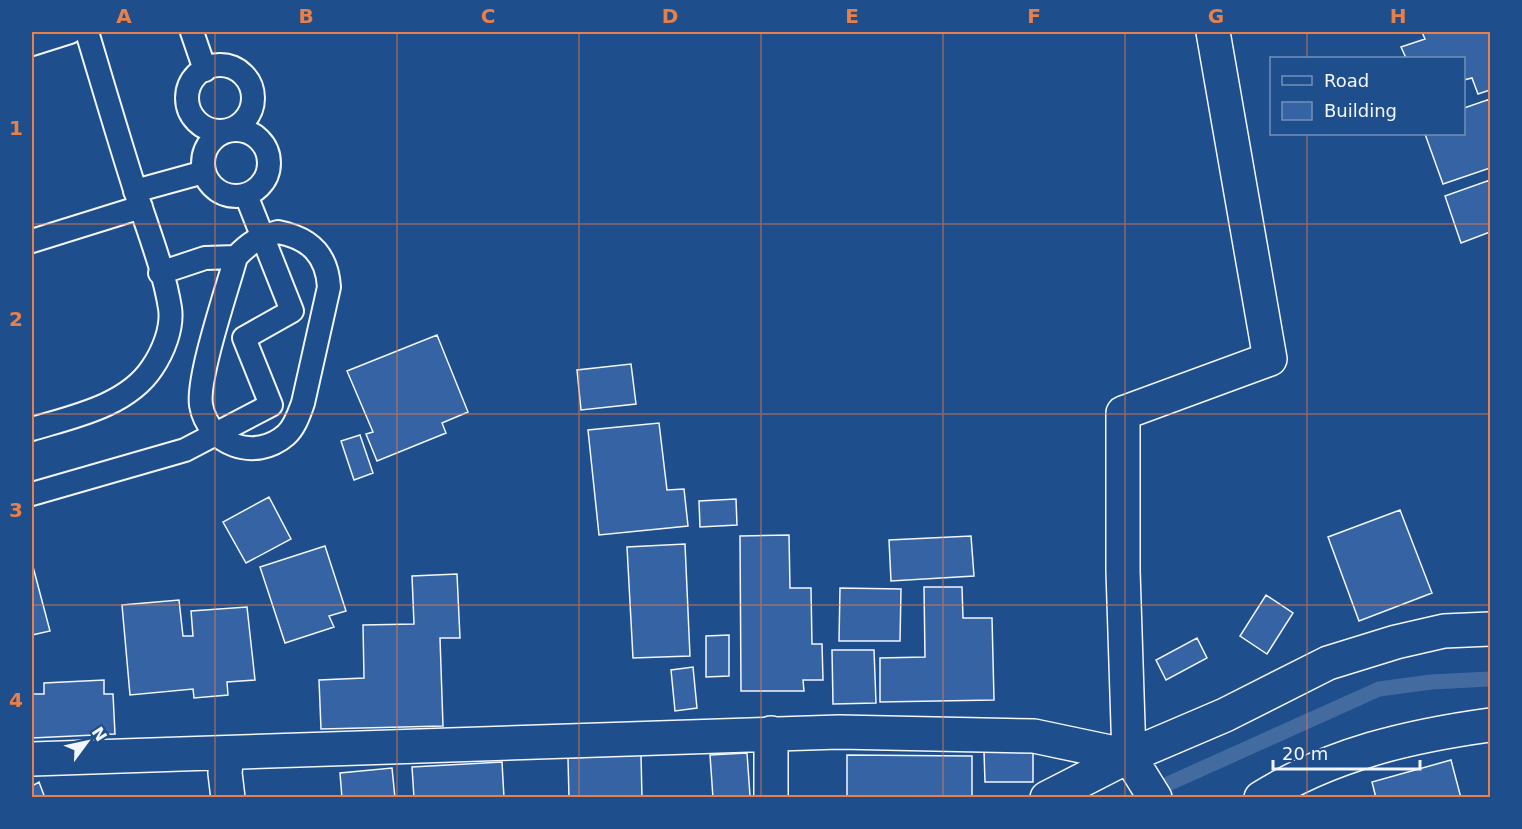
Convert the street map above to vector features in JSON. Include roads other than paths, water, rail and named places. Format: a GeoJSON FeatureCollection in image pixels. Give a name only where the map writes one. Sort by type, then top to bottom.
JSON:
{"type":"FeatureCollection","features":[{"type":"Feature","properties":{"kind":"street"},"geometry":{"type":"LineString","coordinates":[[1155,798],[1132,760],[1124,571],[1123,413],[1270,359],[1213,32]]}},
{"type":"Feature","properties":{"kind":"street"},"geometry":{"type":"LineString","coordinates":[[1047,798],[1132,760],[1328,663],[1444,631],[1491,629]]}},
{"type":"Feature","properties":{"kind":"street"},"geometry":{"type":"LineString","coordinates":[[1261,798],[1314,771],[1388,744],[1419,736],[1491,725]]}},
{"type":"Feature","properties":{"kind":"street"},"geometry":{"type":"LineString","coordinates":[[32,759],[771,733],[1034,736],[1132,760]]}},
{"type":"Feature","properties":{"kind":"street"},"geometry":{"type":"LineString","coordinates":[[771,733],[771,798]]}},
{"type":"Feature","properties":{"kind":"street"},"geometry":{"type":"LineString","coordinates":[[227,753],[225,773],[228,798]]}},
{"type":"Feature","properties":{"kind":"lane"},"geometry":{"type":"LineString","coordinates":[[32,44],[70,32]]}},
{"type":"Feature","properties":{"kind":"lane"},"geometry":{"type":"LineString","coordinates":[[32,429],[111,401],[137,384],[151,370],[168,330],[170,309],[87,32]]}},
{"type":"Feature","properties":{"kind":"lane"},"geometry":{"type":"LineString","coordinates":[[192,32],[204,69]]}},
{"type":"Feature","properties":{"kind":"lane"},"geometry":{"type":"LineString","coordinates":[[229,130],[218,132],[207,128],[191,113],[187,103],[188,92],[192,81],[204,69],[218,65],[229,67],[246,79],[251,88],[253,99],[246,119],[229,130],[210,142],[205,151],[204,172],[208,182],[225,195],[246,195],[264,182],[268,172],[266,150],[251,134],[229,130]]}},
{"type":"Feature","properties":{"kind":"lane"},"geometry":{"type":"LineString","coordinates":[[32,241],[204,172]]}},
{"type":"Feature","properties":{"kind":"lane"},"geometry":{"type":"LineString","coordinates":[[32,494],[185,450],[271,405],[244,338],[292,311],[246,195]]}},
{"type":"Feature","properties":{"kind":"lane"},"geometry":{"type":"LineString","coordinates":[[278,232],[295,235],[309,243],[321,255],[328,270],[329,287],[303,403],[288,433],[275,443],[260,448],[243,448],[215,435],[206,421],[200,388],[236,258],[247,245],[261,236],[278,232]]}},
{"type":"Feature","properties":{"kind":"lane"},"geometry":{"type":"LineString","coordinates":[[160,273],[205,258],[236,258]]}},
{"type":"Feature","properties":{"kind":"waterway"},"geometry":{"type":"LineString","coordinates":[[1150,792],[1379,689],[1431,682],[1490,679]]}}]}
